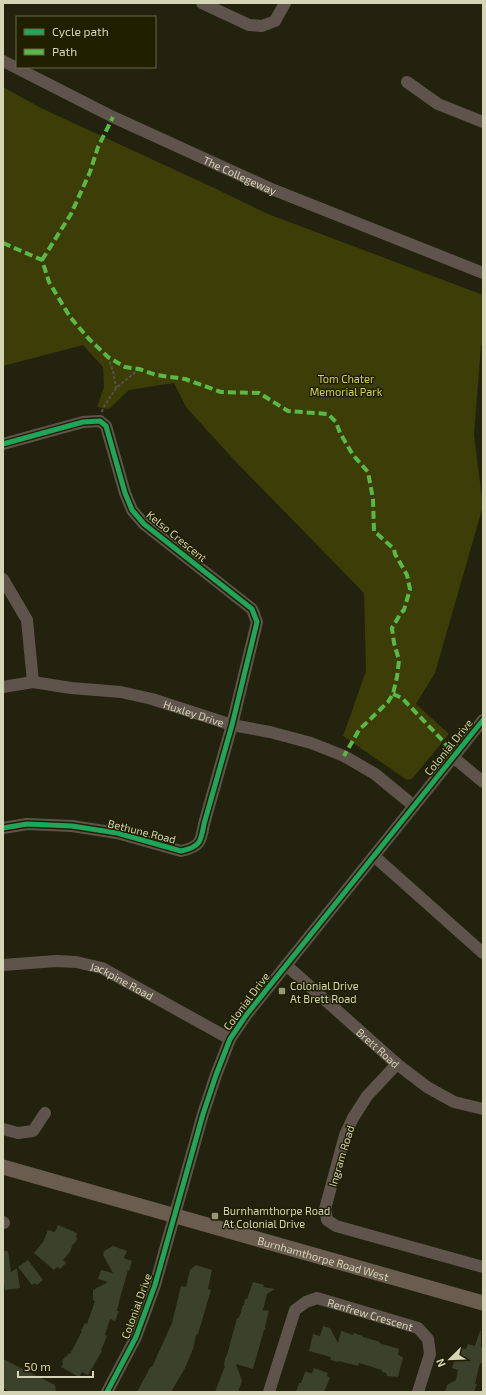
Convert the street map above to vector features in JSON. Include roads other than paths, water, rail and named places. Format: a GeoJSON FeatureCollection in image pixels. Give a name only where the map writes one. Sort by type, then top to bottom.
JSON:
{"type":"FeatureCollection","features":[{"type":"Feature","properties":{"kind":"main road","name":"Burnhamthorpe Road West"},"geometry":{"type":"LineString","coordinates":[[3,1167],[483,1303]]}},
{"type":"Feature","properties":{"kind":"street"},"geometry":{"type":"LineString","coordinates":[[202,3],[249,25],[262,26],[275,21],[285,3]]}},
{"type":"Feature","properties":{"kind":"street","name":"The Collegeway"},"geometry":{"type":"LineString","coordinates":[[3,61],[16,68]]}},
{"type":"Feature","properties":{"kind":"street","name":"The Collegeway"},"geometry":{"type":"LineString","coordinates":[[17,68],[113,117],[269,188],[483,272]]}},
{"type":"Feature","properties":{"kind":"street"},"geometry":{"type":"LineString","coordinates":[[408,82],[438,104],[483,122]]}},
{"type":"Feature","properties":{"kind":"street","name":"Kelso Crescent"},"geometry":{"type":"LineString","coordinates":[[3,444],[83,422],[100,421],[106,426],[125,493],[132,510],[144,524],[252,609],[257,622],[232,725]]}},
{"type":"Feature","properties":{"kind":"street"},"geometry":{"type":"LineString","coordinates":[[3,579],[27,620],[33,682]]}},
{"type":"Feature","properties":{"kind":"street","name":"Huxley Drive"},"geometry":{"type":"LineString","coordinates":[[3,687],[33,682],[71,688],[121,692],[152,699],[232,725],[270,732],[311,743],[344,756],[375,774],[414,806]]}},
{"type":"Feature","properties":{"kind":"street","name":"Colonial Drive"},"geometry":{"type":"LineString","coordinates":[[107,1392],[139,1331],[155,1284],[203,1114],[230,1039],[247,1014],[483,720]]}},
{"type":"Feature","properties":{"kind":"street","name":"Bethune Road"},"geometry":{"type":"LineString","coordinates":[[3,828],[27,824],[72,826],[117,834],[181,851],[192,849],[201,840],[204,824],[232,725]]}},
{"type":"Feature","properties":{"kind":"street"},"geometry":{"type":"LineString","coordinates":[[453,757],[483,782]]}},
{"type":"Feature","properties":{"kind":"street"},"geometry":{"type":"LineString","coordinates":[[374,856],[483,953]]}},
{"type":"Feature","properties":{"kind":"street","name":"Jackpine Road"},"geometry":{"type":"LineString","coordinates":[[3,965],[56,961],[76,962],[102,968],[230,1039]]}},
{"type":"Feature","properties":{"kind":"street","name":"Brett Road"},"geometry":{"type":"LineString","coordinates":[[286,965],[397,1064],[427,1087],[454,1102],[483,1109]]}},
{"type":"Feature","properties":{"kind":"street","name":"Ingram Road"},"geometry":{"type":"LineString","coordinates":[[397,1064],[367,1096],[353,1118],[345,1135],[325,1209],[327,1220],[336,1226],[483,1267]]}},
{"type":"Feature","properties":{"kind":"street"},"geometry":{"type":"LineString","coordinates":[[3,1129],[18,1132],[33,1131],[45,1113]]}},
{"type":"Feature","properties":{"kind":"street","name":"Renfrew Crescent"},"geometry":{"type":"LineString","coordinates":[[269,1392],[295,1310],[306,1302],[317,1298],[418,1328],[428,1339],[430,1354],[418,1392]]}},
{"type":"Feature","properties":{"kind":"place","name":"Colonial Drive At Brett Road"},"geometry":{"type":"Point","coordinates":[282,991]}},
{"type":"Feature","properties":{"kind":"place","name":"Burnhamthorpe Road At Colonial Drive"},"geometry":{"type":"Point","coordinates":[215,1216]}},
{"type":"Feature","properties":{"kind":"park label","name":"Tom Chater Memorial Park"},"geometry":{"type":"Point","coordinates":[346,384]}}]}
